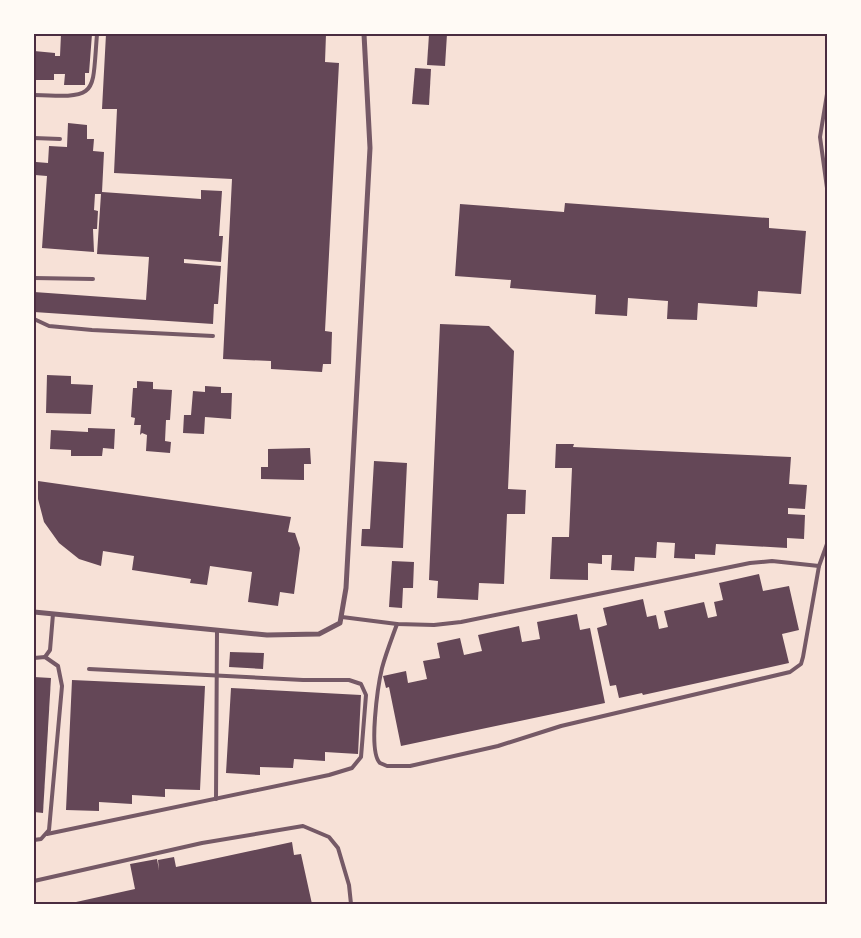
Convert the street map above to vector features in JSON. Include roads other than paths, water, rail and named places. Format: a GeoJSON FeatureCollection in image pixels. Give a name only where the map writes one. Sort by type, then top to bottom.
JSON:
{"type":"FeatureCollection","features":[{"type":"Feature","properties":{"kind":"street"},"geometry":{"type":"LineString","coordinates":[[34,612],[267,635],[319,634],[340,623],[346,588],[370,157],[364,34]]}},
{"type":"Feature","properties":{"kind":"lane"},"geometry":{"type":"LineString","coordinates":[[34,95],[70,96],[88,91],[91,87],[94,72],[97,34]]}},
{"type":"Feature","properties":{"kind":"lane"},"geometry":{"type":"LineString","coordinates":[[827,94],[820,137],[827,188]]}},
{"type":"Feature","properties":{"kind":"lane"},"geometry":{"type":"LineString","coordinates":[[34,138],[60,139]]}},
{"type":"Feature","properties":{"kind":"lane"},"geometry":{"type":"LineString","coordinates":[[34,278],[93,279]]}},
{"type":"Feature","properties":{"kind":"lane"},"geometry":{"type":"LineString","coordinates":[[34,319],[49,326],[213,336]]}},
{"type":"Feature","properties":{"kind":"lane"},"geometry":{"type":"LineString","coordinates":[[397,624],[382,668],[377,702],[374,752],[380,763],[397,767],[410,766],[498,746],[561,726],[790,672],[801,664],[819,566],[827,544]]}},
{"type":"Feature","properties":{"kind":"lane"},"geometry":{"type":"LineString","coordinates":[[342,617],[397,624],[434,625],[461,622],[750,563],[772,561],[819,566]]}},
{"type":"Feature","properties":{"kind":"lane"},"geometry":{"type":"LineString","coordinates":[[45,657],[50,650],[53,614]]}},
{"type":"Feature","properties":{"kind":"lane"},"geometry":{"type":"LineString","coordinates":[[216,799],[217,630]]}},
{"type":"Feature","properties":{"kind":"lane"},"geometry":{"type":"LineString","coordinates":[[34,658],[45,657],[58,666],[62,686],[47,834]]}},
{"type":"Feature","properties":{"kind":"lane"},"geometry":{"type":"LineString","coordinates":[[34,840],[41,839],[47,834],[216,799],[352,768],[361,757],[366,700],[364,687],[349,680],[303,680],[89,669]]}},
{"type":"Feature","properties":{"kind":"lane"},"geometry":{"type":"LineString","coordinates":[[34,881],[202,843],[303,826],[330,837],[338,848],[349,885],[351,904]]}}]}
